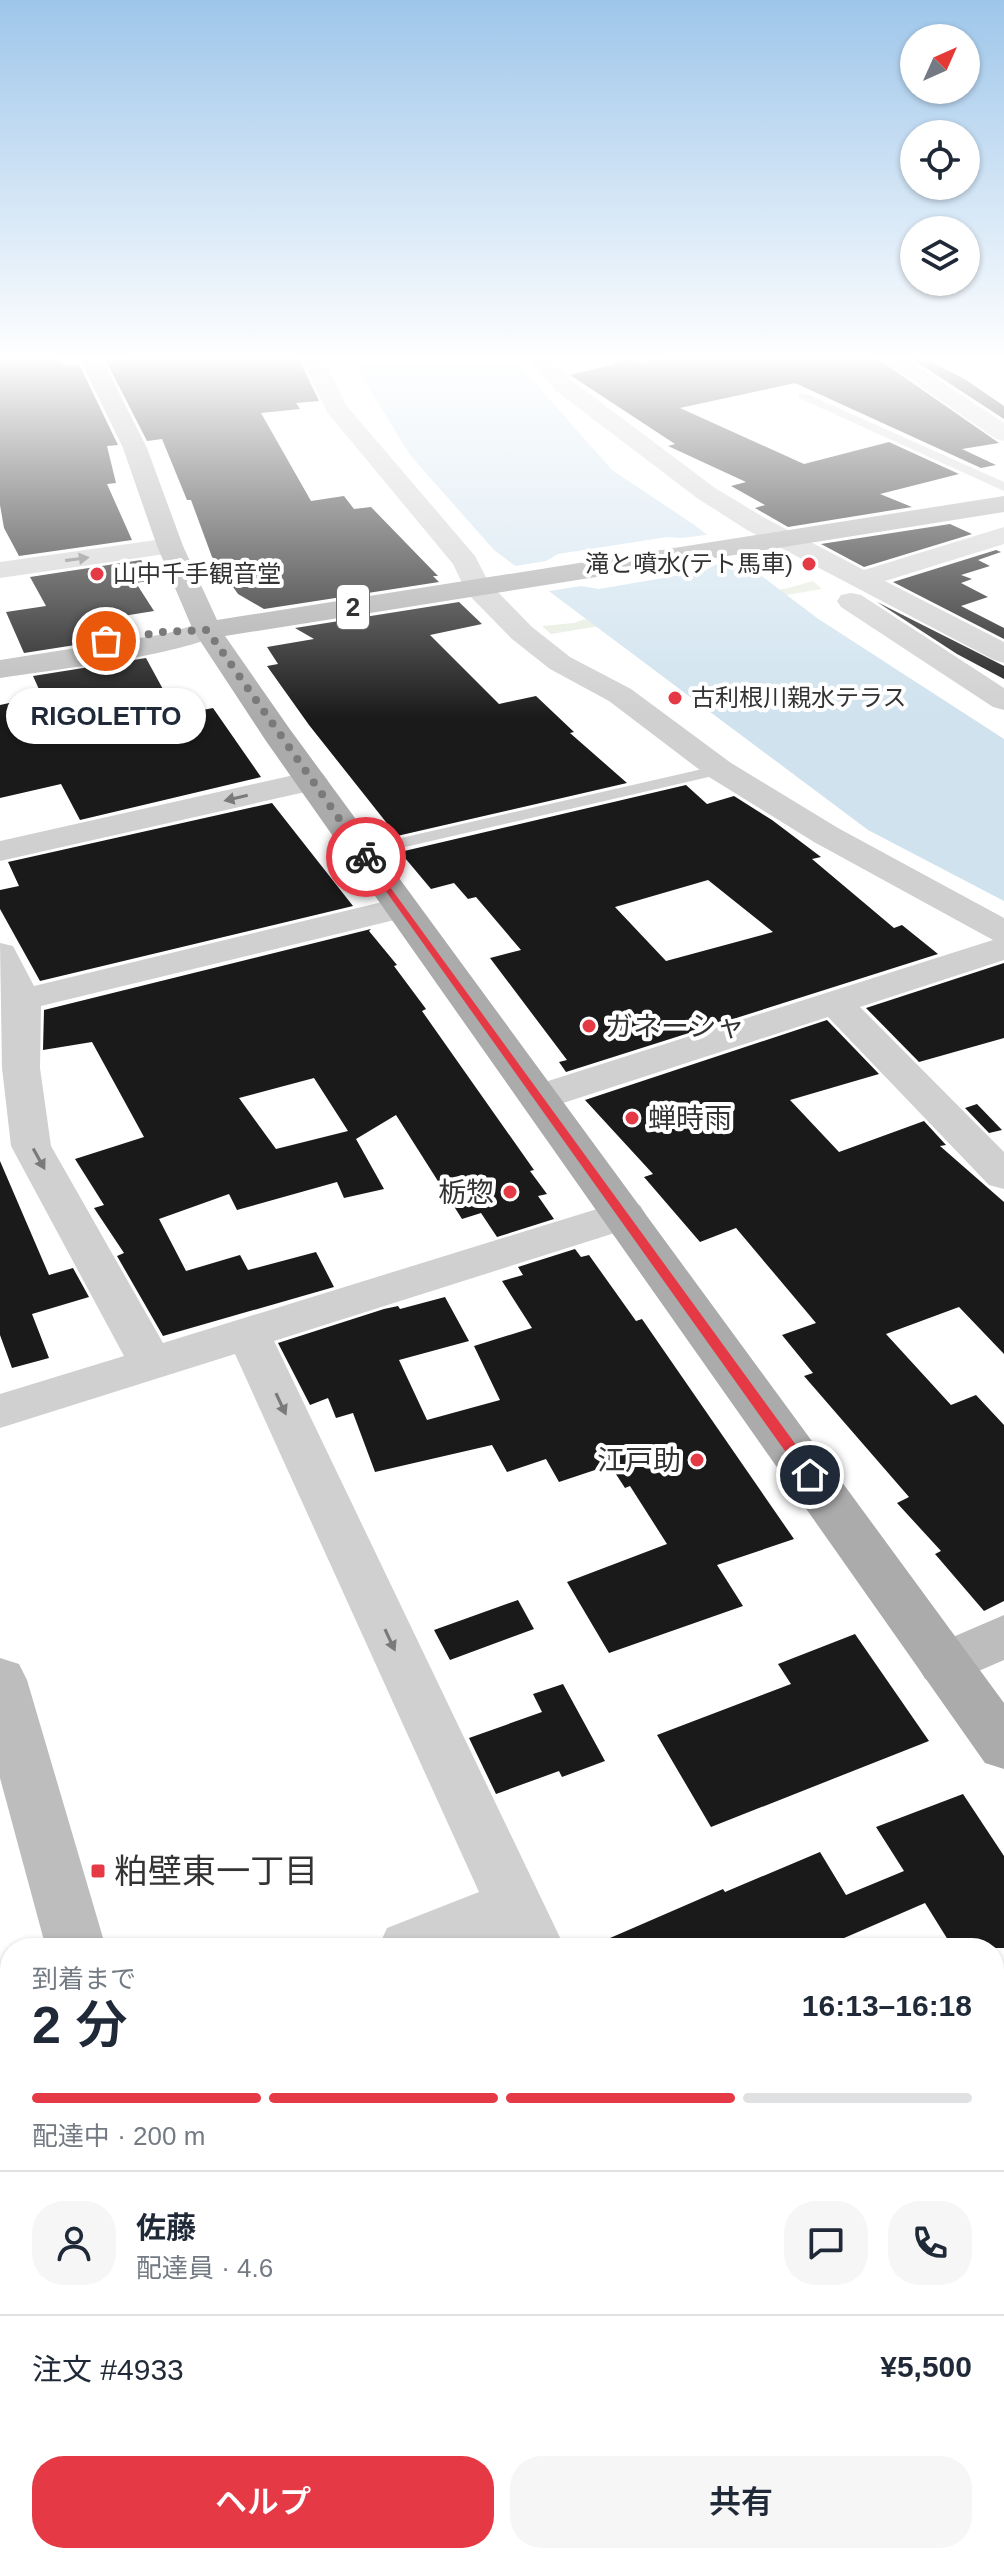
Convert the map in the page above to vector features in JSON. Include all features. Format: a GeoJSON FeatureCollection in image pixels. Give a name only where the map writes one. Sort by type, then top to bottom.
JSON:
{"type":"FeatureCollection","features":[{"type":"Feature","properties":{"kind":"main road"},"geometry":{"type":"LineString","coordinates":[[146,479],[170,546],[207,630],[362,852],[1004,1746]]}},
{"type":"Feature","properties":{"kind":"main road","name":"2"},"geometry":{"type":"LineString","coordinates":[[207,630],[1004,504]]}},
{"type":"Feature","properties":{"kind":"main road"},"geometry":{"type":"LineString","coordinates":[[0,658],[162,632],[207,630]]}},
{"type":"Feature","properties":{"kind":"main road"},"geometry":{"type":"LineString","coordinates":[[0,669],[169,642],[207,630]]}},
{"type":"Feature","properties":{"kind":"main road"},"geometry":{"type":"LineString","coordinates":[[944,1664],[1004,1636]]}},
{"type":"Feature","properties":{"kind":"main road"},"geometry":{"type":"LineString","coordinates":[[0,1680],[73,1938]]}},
{"type":"Feature","properties":{"kind":"street"},"geometry":{"type":"LineString","coordinates":[[395,479],[488,585],[522,633],[560,663],[620,695],[720,770],[826,835],[1004,932]]}},
{"type":"Feature","properties":{"kind":"street"},"geometry":{"type":"LineString","coordinates":[[687,479],[775,541],[855,575],[1003,653]]}},
{"type":"Feature","properties":{"kind":"street"},"geometry":{"type":"LineString","coordinates":[[1004,535],[855,575],[833,586],[841,595],[1004,701]]}},
{"type":"Feature","properties":{"kind":"street"},"geometry":{"type":"LineString","coordinates":[[0,570],[170,546]]}},
{"type":"Feature","properties":{"kind":"street"},"geometry":{"type":"LineString","coordinates":[[0,851],[312,781]]}},
{"type":"Feature","properties":{"kind":"street"},"geometry":{"type":"LineString","coordinates":[[11,1002],[403,908]]}},
{"type":"Feature","properties":{"kind":"street"},"geometry":{"type":"LineString","coordinates":[[540,1097],[1004,948]]}},
{"type":"Feature","properties":{"kind":"street"},"geometry":{"type":"LineString","coordinates":[[0,954],[21,1068],[13,1106],[31,1146],[150,1362]]}},
{"type":"Feature","properties":{"kind":"street"},"geometry":{"type":"LineString","coordinates":[[835,1003],[1004,1176]]}},
{"type":"Feature","properties":{"kind":"street"},"geometry":{"type":"LineString","coordinates":[[0,1411],[625,1215]]}},
{"type":"Feature","properties":{"kind":"street"},"geometry":{"type":"LineString","coordinates":[[248,1333],[524,1927],[463,1938]]}},
{"type":"Feature","properties":{"kind":"lane"},"geometry":{"type":"LineString","coordinates":[[985,479],[1004,487]]}},
{"type":"Feature","properties":{"kind":"lane"},"geometry":{"type":"LineString","coordinates":[[362,852],[720,770]]}},
{"type":"Feature","properties":{"kind":"shaded area"},"geometry":{"type":"Polygon","coordinates":[[[813,581],[822,589],[551,634],[542,626],[788,588],[813,581]]]}},
{"type":"Feature","properties":{"kind":"water"},"geometry":{"type":"Polygon","coordinates":[[[431,479],[625,479],[693,524],[817,618],[1004,739],[1004,901],[868,830],[494,550],[431,479]]]}},
{"type":"Feature","properties":{"kind":"pier"},"geometry":{"type":"Polygon","coordinates":[[[713,534],[745,559],[719,563],[704,571],[599,589],[581,586],[543,592],[509,567],[546,561],[558,554],[667,537],[713,534]]]}},
{"type":"Feature","properties":{"kind":"building"},"geometry":{"type":"Polygon","coordinates":[[[0,479],[115,479],[116,483],[107,484],[132,540],[19,556],[4,528],[0,479]]]}},
{"type":"Feature","properties":{"kind":"building"},"geometry":{"type":"Polygon","coordinates":[[[178,479],[298,479],[311,501],[344,496],[354,509],[371,507],[438,576],[433,576],[439,582],[264,609],[238,594],[212,557],[191,500],[187,500],[178,479]]]}},
{"type":"Feature","properties":{"kind":"building"},"geometry":{"type":"Polygon","coordinates":[[[739,479],[941,479],[880,494],[912,507],[788,527],[755,508],[765,505],[731,486],[746,482],[739,479]]]}},
{"type":"Feature","properties":{"kind":"building"},"geometry":{"type":"Polygon","coordinates":[[[950,524],[972,534],[864,567],[821,544],[950,524]]]}},
{"type":"Feature","properties":{"kind":"building"},"geometry":{"type":"Polygon","coordinates":[[[996,550],[1001,552],[978,560],[990,566],[961,575],[972,579],[961,583],[988,597],[961,606],[1004,628],[1004,639],[893,582],[996,550]]]}},
{"type":"Feature","properties":{"kind":"building"},"geometry":{"type":"Polygon","coordinates":[[[141,560],[154,580],[136,583],[154,611],[123,616],[133,636],[24,653],[6,612],[46,606],[30,577],[141,560]]]}},
{"type":"Feature","properties":{"kind":"building"},"geometry":{"type":"Polygon","coordinates":[[[459,602],[482,624],[430,635],[499,704],[536,696],[574,732],[570,733],[627,783],[397,836],[309,725],[267,666],[278,664],[267,647],[314,639],[295,628],[459,602]]]}},
{"type":"Feature","properties":{"kind":"building"},"geometry":{"type":"Polygon","coordinates":[[[877,602],[1004,666],[1004,679],[957,654],[877,602]]]}},
{"type":"Feature","properties":{"kind":"building"},"geometry":{"type":"Polygon","coordinates":[[[146,658],[177,715],[213,708],[261,777],[80,820],[61,784],[0,798],[0,705],[42,696],[33,676],[146,658]]]}},
{"type":"Feature","properties":{"kind":"building"},"geometry":{"type":"Polygon","coordinates":[[[686,785],[707,804],[734,796],[772,820],[821,857],[812,859],[894,928],[902,925],[938,954],[566,1072],[559,1062],[567,1060],[490,958],[521,950],[476,897],[468,899],[454,883],[431,889],[400,852],[686,785]],[[708,880],[615,907],[666,961],[773,932],[708,880]]]}},
{"type":"Feature","properties":{"kind":"building"},"geometry":{"type":"Polygon","coordinates":[[[272,803],[353,906],[40,981],[0,909],[0,890],[19,886],[8,862],[272,803]]]}},
{"type":"Feature","properties":{"kind":"building"},"geometry":{"type":"Polygon","coordinates":[[[371,929],[369,931],[397,965],[394,966],[426,1009],[422,1011],[534,1170],[530,1171],[547,1194],[538,1196],[554,1219],[497,1237],[481,1213],[462,1219],[396,1115],[356,1139],[384,1189],[344,1198],[337,1182],[237,1210],[229,1194],[159,1219],[186,1271],[240,1255],[248,1270],[316,1252],[334,1287],[163,1336],[117,1256],[124,1253],[94,1208],[104,1205],[75,1159],[144,1137],[92,1042],[43,1050],[44,1010],[371,929]],[[314,1078],[239,1098],[276,1149],[348,1131],[314,1078]]]}},
{"type":"Feature","properties":{"kind":"building"},"geometry":{"type":"Polygon","coordinates":[[[1004,963],[1004,1038],[919,1062],[866,1008],[1004,963]]]}},
{"type":"Feature","properties":{"kind":"building"},"geometry":{"type":"Polygon","coordinates":[[[827,1020],[879,1074],[790,1100],[839,1152],[924,1121],[946,1145],[940,1146],[1004,1202],[1004,1354],[959,1307],[886,1334],[951,1405],[976,1395],[1004,1425],[1004,1601],[984,1611],[935,1554],[941,1551],[897,1503],[909,1497],[804,1376],[813,1373],[782,1335],[816,1323],[736,1228],[700,1242],[644,1177],[653,1174],[585,1100],[827,1020]]]}},
{"type":"Feature","properties":{"kind":"building"},"geometry":{"type":"Polygon","coordinates":[[[977,1104],[1002,1130],[989,1133],[965,1108],[977,1104]]]}},
{"type":"Feature","properties":{"kind":"building"},"geometry":{"type":"Polygon","coordinates":[[[0,1161],[49,1275],[73,1268],[89,1297],[32,1314],[49,1358],[12,1368],[0,1335],[0,1161]]]}},
{"type":"Feature","properties":{"kind":"building"},"geometry":{"type":"Polygon","coordinates":[[[575,1249],[581,1257],[589,1255],[636,1321],[642,1319],[794,1539],[717,1565],[743,1606],[609,1653],[567,1582],[667,1544],[630,1486],[625,1488],[610,1465],[559,1482],[546,1459],[507,1472],[492,1445],[375,1472],[353,1413],[336,1418],[328,1398],[310,1405],[278,1343],[384,1309],[398,1306],[400,1309],[445,1297],[469,1341],[399,1360],[427,1420],[500,1400],[474,1346],[532,1328],[502,1281],[523,1275],[518,1267],[575,1249]]]}},
{"type":"Feature","properties":{"kind":"building"},"geometry":{"type":"Polygon","coordinates":[[[518,1600],[534,1629],[450,1660],[434,1630],[518,1600]]]}},
{"type":"Feature","properties":{"kind":"building"},"geometry":{"type":"Polygon","coordinates":[[[855,1634],[929,1741],[711,1827],[657,1735],[791,1684],[778,1664],[855,1634]]]}},
{"type":"Feature","properties":{"kind":"building"},"geometry":{"type":"Polygon","coordinates":[[[563,1684],[605,1761],[562,1777],[559,1771],[496,1794],[469,1738],[542,1712],[533,1694],[563,1684]]]}},
{"type":"Feature","properties":{"kind":"building"},"geometry":{"type":"Polygon","coordinates":[[[963,1794],[1004,1856],[1004,1938],[947,1938],[925,1903],[844,1938],[610,1938],[723,1889],[725,1892],[820,1852],[846,1895],[904,1871],[876,1827],[963,1794]]]}},
{"type":"Feature","properties":{"kind":"way so far"},"geometry":{"type":"LineString","coordinates":[[106,641],[162,632],[207,630],[366,857]]}},
{"type":"Feature","properties":{"kind":"place","name":"滝と噴水(テト馬車)"},"geometry":{"type":"Point","coordinates":[809,564]}},
{"type":"Feature","properties":{"kind":"place","name":"山中千手観音堂"},"geometry":{"type":"Point","coordinates":[97,574]}},
{"type":"Feature","properties":{"kind":"place","name":"RIGOLETTO"},"geometry":{"type":"Point","coordinates":[106,641]}},
{"type":"Feature","properties":{"kind":"place","name":"古利根川親水テラス"},"geometry":{"type":"Point","coordinates":[675,698]}},
{"type":"Feature","properties":{"kind":"place","name":"ガネーシャ"},"geometry":{"type":"Point","coordinates":[589,1026]}},
{"type":"Feature","properties":{"kind":"place","name":"蝉時雨"},"geometry":{"type":"Point","coordinates":[632,1118]}},
{"type":"Feature","properties":{"kind":"place","name":"栃惣"},"geometry":{"type":"Point","coordinates":[510,1192]}},
{"type":"Feature","properties":{"kind":"place","name":"江戸助"},"geometry":{"type":"Point","coordinates":[697,1460]}},
{"type":"Feature","properties":{"kind":"place","name":"粕壁東一丁目"},"geometry":{"type":"Point","coordinates":[98,1871]}},
{"type":"Feature","properties":{"kind":"route"},"geometry":{"type":"LineString","coordinates":[[366,857],[810,1475]]}}]}
